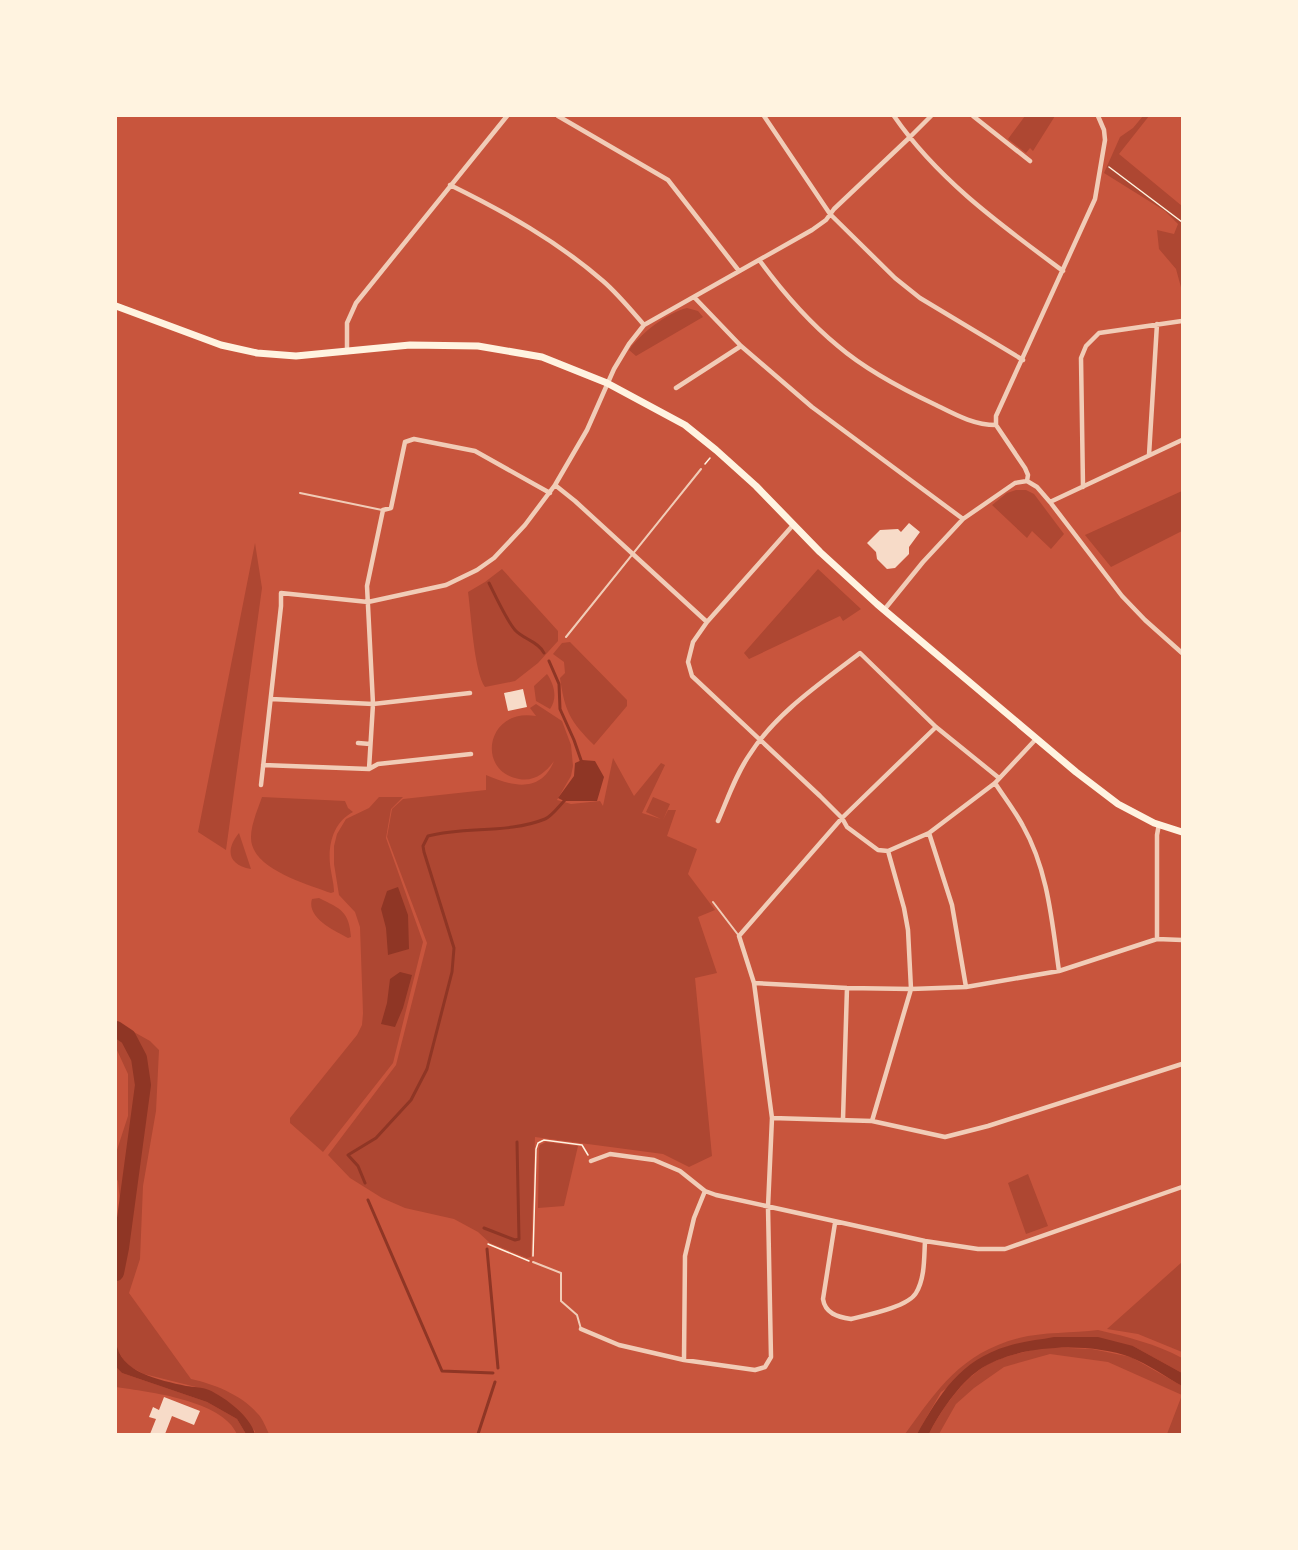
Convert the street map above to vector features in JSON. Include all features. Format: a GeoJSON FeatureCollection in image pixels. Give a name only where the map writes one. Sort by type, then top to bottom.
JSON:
{"type":"FeatureCollection","features":[{"type":"Feature","properties":{"kind":"main road"},"geometry":{"type":"LineString","coordinates":[[116,306],[221,345],[257,353],[296,356],[410,345],[478,346],[542,357],[608,383],[685,425],[756,486],[828,559],[884,609],[1076,772],[1118,804],[1159,825],[1182,832]]}},
{"type":"Feature","properties":{"kind":"street"},"geometry":{"type":"LineString","coordinates":[[347,352],[347,323],[356,303],[507,116]]}},
{"type":"Feature","properties":{"kind":"street"},"geometry":{"type":"LineString","coordinates":[[558,116],[668,180],[739,271]]}},
{"type":"Feature","properties":{"kind":"street"},"geometry":{"type":"LineString","coordinates":[[764,116],[830,214],[895,278],[920,298],[1023,360]]}},
{"type":"Feature","properties":{"kind":"street"},"geometry":{"type":"LineString","coordinates":[[894,116],[909,138],[943,175],[980,209],[1064,271]]}},
{"type":"Feature","properties":{"kind":"street"},"geometry":{"type":"LineString","coordinates":[[261,785],[281,593],[368,602],[446,585],[477,570],[494,558],[525,525],[555,485],[587,430],[629,344],[644,325],[760,261],[826,220],[931,116]]}},
{"type":"Feature","properties":{"kind":"street"},"geometry":{"type":"LineString","coordinates":[[973,116],[1029,161]]}},
{"type":"Feature","properties":{"kind":"street"},"geometry":{"type":"LineString","coordinates":[[1027,481],[1028,475],[1025,468],[996,425],[996,416],[1095,199],[1102,163],[1104,130],[1098,116]]}},
{"type":"Feature","properties":{"kind":"street"},"geometry":{"type":"LineString","coordinates":[[450,185],[508,214],[562,249],[605,282],[644,325]]}},
{"type":"Feature","properties":{"kind":"street"},"geometry":{"type":"LineString","coordinates":[[760,261],[803,311],[838,346],[894,384],[925,400],[980,425],[996,425]]}},
{"type":"Feature","properties":{"kind":"street"},"geometry":{"type":"LineString","coordinates":[[694,297],[741,346],[837,427],[895,467],[963,519]]}},
{"type":"Feature","properties":{"kind":"street"},"geometry":{"type":"LineString","coordinates":[[1083,488],[1081,358],[1086,346],[1099,333],[1182,321]]}},
{"type":"Feature","properties":{"kind":"street"},"geometry":{"type":"LineString","coordinates":[[1149,455],[1156,324]]}},
{"type":"Feature","properties":{"kind":"street"},"geometry":{"type":"LineString","coordinates":[[675,388],[741,346]]}},
{"type":"Feature","properties":{"kind":"street"},"geometry":{"type":"LineString","coordinates":[[369,769],[373,704],[367,586],[383,510],[391,508],[405,442],[414,439],[475,451],[549,493]]}},
{"type":"Feature","properties":{"kind":"street"},"geometry":{"type":"LineString","coordinates":[[1050,502],[1182,440]]}},
{"type":"Feature","properties":{"kind":"street"},"geometry":{"type":"LineString","coordinates":[[884,609],[963,519],[1015,483],[1027,481],[1037,487],[1050,502],[1122,596],[1182,653]]}},
{"type":"Feature","properties":{"kind":"street"},"geometry":{"type":"LineString","coordinates":[[555,485],[634,553],[707,622]]}},
{"type":"Feature","properties":{"kind":"street"},"geometry":{"type":"LineString","coordinates":[[794,524],[707,622],[693,642],[688,662],[692,676],[842,818],[858,836],[879,850],[888,850],[929,833],[995,783],[1036,739]]}},
{"type":"Feature","properties":{"kind":"street"},"geometry":{"type":"LineString","coordinates":[[718,821],[743,765],[761,741],[792,705],[860,653],[936,727],[999,778]]}},
{"type":"Feature","properties":{"kind":"street"},"geometry":{"type":"LineString","coordinates":[[271,699],[373,704],[470,693]]}},
{"type":"Feature","properties":{"kind":"street"},"geometry":{"type":"LineString","coordinates":[[581,1329],[619,1345],[684,1360],[755,1370],[765,1367],[771,1357],[768,1207],[772,1118],[754,983],[739,936],[842,818],[936,727]]}},
{"type":"Feature","properties":{"kind":"street"},"geometry":{"type":"LineString","coordinates":[[358,743],[370,744]]}},
{"type":"Feature","properties":{"kind":"street"},"geometry":{"type":"LineString","coordinates":[[263,765],[369,769],[378,764],[471,754]]}},
{"type":"Feature","properties":{"kind":"street"},"geometry":{"type":"LineString","coordinates":[[995,783],[1023,826],[1040,864],[1051,913],[1059,971]]}},
{"type":"Feature","properties":{"kind":"street"},"geometry":{"type":"LineString","coordinates":[[1157,939],[1157,835],[1159,825]]}},
{"type":"Feature","properties":{"kind":"street"},"geometry":{"type":"LineString","coordinates":[[929,833],[952,904],[961,945],[966,987]]}},
{"type":"Feature","properties":{"kind":"street"},"geometry":{"type":"LineString","coordinates":[[872,1121],[911,989],[908,930],[888,850]]}},
{"type":"Feature","properties":{"kind":"street"},"geometry":{"type":"LineString","coordinates":[[754,983],[847,988],[966,987],[1059,971],[1157,939],[1182,939]]}},
{"type":"Feature","properties":{"kind":"street"},"geometry":{"type":"LineString","coordinates":[[843,1119],[847,988]]}},
{"type":"Feature","properties":{"kind":"street"},"geometry":{"type":"LineString","coordinates":[[772,1118],[872,1121],[945,1137],[988,1126],[1182,1064]]}},
{"type":"Feature","properties":{"kind":"street"},"geometry":{"type":"LineString","coordinates":[[591,1161],[610,1154],[654,1160],[680,1171],[705,1191],[716,1195],[836,1223],[978,1249],[1005,1249],[1182,1188]]}},
{"type":"Feature","properties":{"kind":"street"},"geometry":{"type":"LineString","coordinates":[[684,1360],[685,1256],[694,1218],[705,1191]]}},
{"type":"Feature","properties":{"kind":"street"},"geometry":{"type":"LineString","coordinates":[[836,1223],[823,1299],[824,1307],[843,1318],[851,1319],[904,1304],[916,1295],[922,1276],[925,1241]]}},
{"type":"Feature","properties":{"kind":"lane"},"geometry":{"type":"LineString","coordinates":[[566,637],[700,469]]}},
{"type":"Feature","properties":{"kind":"lane"},"geometry":{"type":"LineString","coordinates":[[300,493],[383,510]]}},
{"type":"Feature","properties":{"kind":"lane"},"geometry":{"type":"LineString","coordinates":[[713,902],[739,936]]}},
{"type":"Feature","properties":{"kind":"lane"},"geometry":{"type":"LineString","coordinates":[[533,1262],[561,1273],[561,1301],[577,1315],[581,1329]]}},
{"type":"Feature","properties":{"kind":"path"},"geometry":{"type":"LineString","coordinates":[[1102,163],[1182,222]]}},
{"type":"Feature","properties":{"kind":"path"},"geometry":{"type":"LineString","coordinates":[[700,469],[710,458]]}},
{"type":"Feature","properties":{"kind":"path"},"geometry":{"type":"LineString","coordinates":[[488,1244],[533,1262],[538,1143],[544,1140],[582,1146],[591,1161]]}},
{"type":"Feature","properties":{"kind":"shaded area"},"geometry":{"type":"Polygon","coordinates":[[[1025,116],[1055,116],[1033,151],[1030,148],[1026,153],[1008,139],[1025,116]]]}},
{"type":"Feature","properties":{"kind":"shaded area"},"geometry":{"type":"Polygon","coordinates":[[[1143,116],[1149,116],[1119,154],[1182,206],[1182,291],[1176,269],[1159,249],[1157,230],[1174,234],[1178,224],[1165,211],[1104,173],[1120,137],[1133,128],[1143,116]]]}},
{"type":"Feature","properties":{"kind":"shaded area"},"geometry":{"type":"Polygon","coordinates":[[[687,308],[698,311],[703,317],[636,356],[629,350],[655,324],[687,308]]]}},
{"type":"Feature","properties":{"kind":"shaded area"},"geometry":{"type":"Polygon","coordinates":[[[1026,490],[1034,494],[1064,534],[1051,549],[1032,531],[1027,538],[992,505],[1007,493],[1026,490]]]}},
{"type":"Feature","properties":{"kind":"shaded area"},"geometry":{"type":"Polygon","coordinates":[[[1182,491],[1182,531],[1111,567],[1085,535],[1182,491]]]}},
{"type":"Feature","properties":{"kind":"shaded area"},"geometry":{"type":"Polygon","coordinates":[[[255,543],[262,588],[226,850],[198,832],[255,543]]]}},
{"type":"Feature","properties":{"kind":"shaded area"},"geometry":{"type":"Polygon","coordinates":[[[502,569],[558,631],[558,641],[538,663],[515,681],[485,687],[478,669],[468,592],[502,569]]]}},
{"type":"Feature","properties":{"kind":"shaded area"},"geometry":{"type":"Polygon","coordinates":[[[818,569],[861,609],[843,621],[840,616],[749,659],[744,653],[818,569]]]}},
{"type":"Feature","properties":{"kind":"shaded area"},"geometry":{"type":"Polygon","coordinates":[[[570,642],[627,700],[627,706],[594,745],[570,715],[560,678],[565,673],[564,662],[553,654],[562,643],[570,642]]]}},
{"type":"Feature","properties":{"kind":"shaded area"},"geometry":{"type":"Polygon","coordinates":[[[547,674],[554,691],[554,700],[550,709],[536,701],[534,686],[547,674]]]}},
{"type":"Feature","properties":{"kind":"shaded area"},"geometry":{"type":"Polygon","coordinates":[[[536,704],[562,721],[571,745],[573,766],[571,776],[557,800],[571,804],[600,801],[603,806],[613,758],[634,796],[661,763],[665,765],[642,813],[661,819],[646,812],[653,797],[670,804],[663,820],[668,810],[676,810],[667,836],[697,849],[688,874],[715,910],[698,917],[717,973],[695,978],[712,1156],[689,1167],[663,1154],[535,1137],[531,1257],[527,1258],[490,1243],[478,1232],[454,1219],[405,1208],[382,1198],[350,1178],[328,1155],[396,1065],[427,943],[387,837],[392,809],[403,799],[486,790],[486,775],[516,784],[534,783],[542,778],[554,761],[540,775],[525,780],[505,774],[496,765],[492,753],[497,730],[506,721],[519,716],[536,716],[530,708],[536,704]]]}},
{"type":"Feature","properties":{"kind":"shaded area"},"geometry":{"type":"Polygon","coordinates":[[[582,760],[595,761],[604,777],[597,801],[564,801],[558,798],[574,776],[575,763],[582,760]]]}},
{"type":"Feature","properties":{"kind":"shaded area"},"geometry":{"type":"Polygon","coordinates":[[[262,797],[345,801],[353,812],[341,821],[331,841],[330,864],[334,892],[331,893],[295,880],[282,874],[260,858],[253,848],[251,832],[262,797]]]}},
{"type":"Feature","properties":{"kind":"shaded area"},"geometry":{"type":"Polygon","coordinates":[[[379,797],[403,797],[391,809],[386,838],[423,942],[393,1063],[323,1152],[290,1123],[290,1118],[357,1035],[362,1025],[360,927],[355,912],[339,895],[334,864],[334,846],[337,834],[346,819],[369,808],[379,797]]]}},
{"type":"Feature","properties":{"kind":"shaded area"},"geometry":{"type":"Polygon","coordinates":[[[239,833],[251,869],[237,864],[231,856],[232,845],[239,833]]]}},
{"type":"Feature","properties":{"kind":"shaded area"},"geometry":{"type":"Polygon","coordinates":[[[398,887],[408,915],[409,949],[388,955],[386,928],[381,909],[387,891],[398,887]]]}},
{"type":"Feature","properties":{"kind":"shaded area"},"geometry":{"type":"Polygon","coordinates":[[[319,898],[333,905],[346,916],[351,937],[348,938],[336,932],[317,918],[311,906],[312,899],[319,898]]]}},
{"type":"Feature","properties":{"kind":"shaded area"},"geometry":{"type":"Polygon","coordinates":[[[400,972],[412,975],[403,1008],[395,1027],[381,1024],[390,979],[400,972]]]}},
{"type":"Feature","properties":{"kind":"shaded area"},"geometry":{"type":"Polygon","coordinates":[[[116,1022],[150,1041],[159,1050],[156,1111],[143,1186],[140,1259],[129,1293],[191,1379],[218,1387],[244,1401],[260,1416],[269,1434],[255,1434],[255,1431],[208,1390],[144,1374],[127,1365],[116,1348],[116,1230],[121,1213],[116,1178],[116,1153],[128,1116],[128,1074],[116,1048],[116,1022]]]}},
{"type":"Feature","properties":{"kind":"shaded area"},"geometry":{"type":"Polygon","coordinates":[[[546,1142],[578,1146],[564,1206],[538,1208],[539,1148],[546,1142]]]}},
{"type":"Feature","properties":{"kind":"shaded area"},"geometry":{"type":"Polygon","coordinates":[[[1028,1174],[1048,1226],[1026,1234],[1008,1183],[1028,1174]]]}},
{"type":"Feature","properties":{"kind":"shaded area"},"geometry":{"type":"Polygon","coordinates":[[[1182,1262],[1182,1352],[1138,1334],[1107,1329],[1182,1262]]]}},
{"type":"Feature","properties":{"kind":"shaded area"},"geometry":{"type":"Polygon","coordinates":[[[1098,1330],[1152,1345],[1182,1358],[1182,1373],[1133,1346],[1008,1346],[941,1392],[917,1434],[905,1434],[940,1388],[966,1363],[981,1353],[1028,1336],[1098,1330]]]}},
{"type":"Feature","properties":{"kind":"shaded area"},"geometry":{"type":"Polygon","coordinates":[[[1054,1337],[1098,1337],[1133,1346],[1182,1373],[1182,1386],[1137,1360],[1113,1352],[1074,1348],[1032,1351],[995,1361],[979,1370],[951,1399],[929,1434],[917,1434],[943,1392],[964,1369],[991,1352],[1014,1344],[1054,1337]]]}},
{"type":"Feature","properties":{"kind":"shaded area"},"geometry":{"type":"Polygon","coordinates":[[[116,1341],[119,1352],[133,1368],[153,1378],[203,1388],[216,1393],[243,1414],[255,1434],[246,1434],[237,1419],[207,1402],[122,1373],[116,1367],[116,1341]]]}},
{"type":"Feature","properties":{"kind":"shaded area"},"geometry":{"type":"Polygon","coordinates":[[[1045,1347],[1092,1349],[1131,1357],[1182,1386],[1182,1395],[1108,1362],[1050,1354],[1004,1367],[956,1404],[939,1434],[929,1434],[950,1400],[978,1371],[1002,1358],[1045,1347]]]}},
{"type":"Feature","properties":{"kind":"shaded area"},"geometry":{"type":"Polygon","coordinates":[[[116,1367],[122,1373],[207,1402],[237,1419],[246,1434],[237,1434],[229,1422],[201,1406],[165,1395],[116,1387],[116,1367]]]}},
{"type":"Feature","properties":{"kind":"shaded area"},"geometry":{"type":"Polygon","coordinates":[[[1182,1395],[1182,1434],[1167,1434],[1182,1395]]]}},
{"type":"Feature","properties":{"kind":"building"},"geometry":{"type":"Polygon","coordinates":[[[909,523],[920,532],[909,547],[909,554],[895,568],[887,569],[877,559],[876,552],[867,543],[880,530],[898,529],[901,532],[909,523]]]}},
{"type":"Feature","properties":{"kind":"building"},"geometry":{"type":"Polygon","coordinates":[[[523,689],[527,707],[508,711],[504,693],[523,689]]]}},
{"type":"Feature","properties":{"kind":"building"},"geometry":{"type":"Polygon","coordinates":[[[164,1397],[200,1411],[194,1425],[172,1416],[165,1434],[150,1434],[156,1419],[149,1417],[153,1407],[159,1410],[164,1397]]]}},
{"type":"Feature","properties":{"kind":"waterway"},"geometry":{"type":"LineString","coordinates":[[489,583],[515,630],[542,649],[544,653]]}},
{"type":"Feature","properties":{"kind":"waterway"},"geometry":{"type":"LineString","coordinates":[[549,661],[559,684],[560,709],[582,763]]}},
{"type":"Feature","properties":{"kind":"waterway"},"geometry":{"type":"LineString","coordinates":[[365,1183],[358,1166],[348,1155],[376,1138],[411,1100],[427,1069],[452,972],[454,948],[424,852],[423,846],[428,836],[531,824],[548,818],[565,800]]}},
{"type":"Feature","properties":{"kind":"waterway"},"geometry":{"type":"LineString","coordinates":[[116,1029],[128,1037],[139,1058],[143,1085],[116,1273]]}},
{"type":"Feature","properties":{"kind":"waterway"},"geometry":{"type":"LineString","coordinates":[[484,1228],[515,1240],[519,1239],[517,1142]]}},
{"type":"Feature","properties":{"kind":"waterway"},"geometry":{"type":"LineString","coordinates":[[368,1200],[442,1371],[493,1373]]}},
{"type":"Feature","properties":{"kind":"waterway"},"geometry":{"type":"LineString","coordinates":[[487,1249],[498,1368]]}},
{"type":"Feature","properties":{"kind":"waterway"},"geometry":{"type":"LineString","coordinates":[[478,1434],[495,1382]]}}]}
